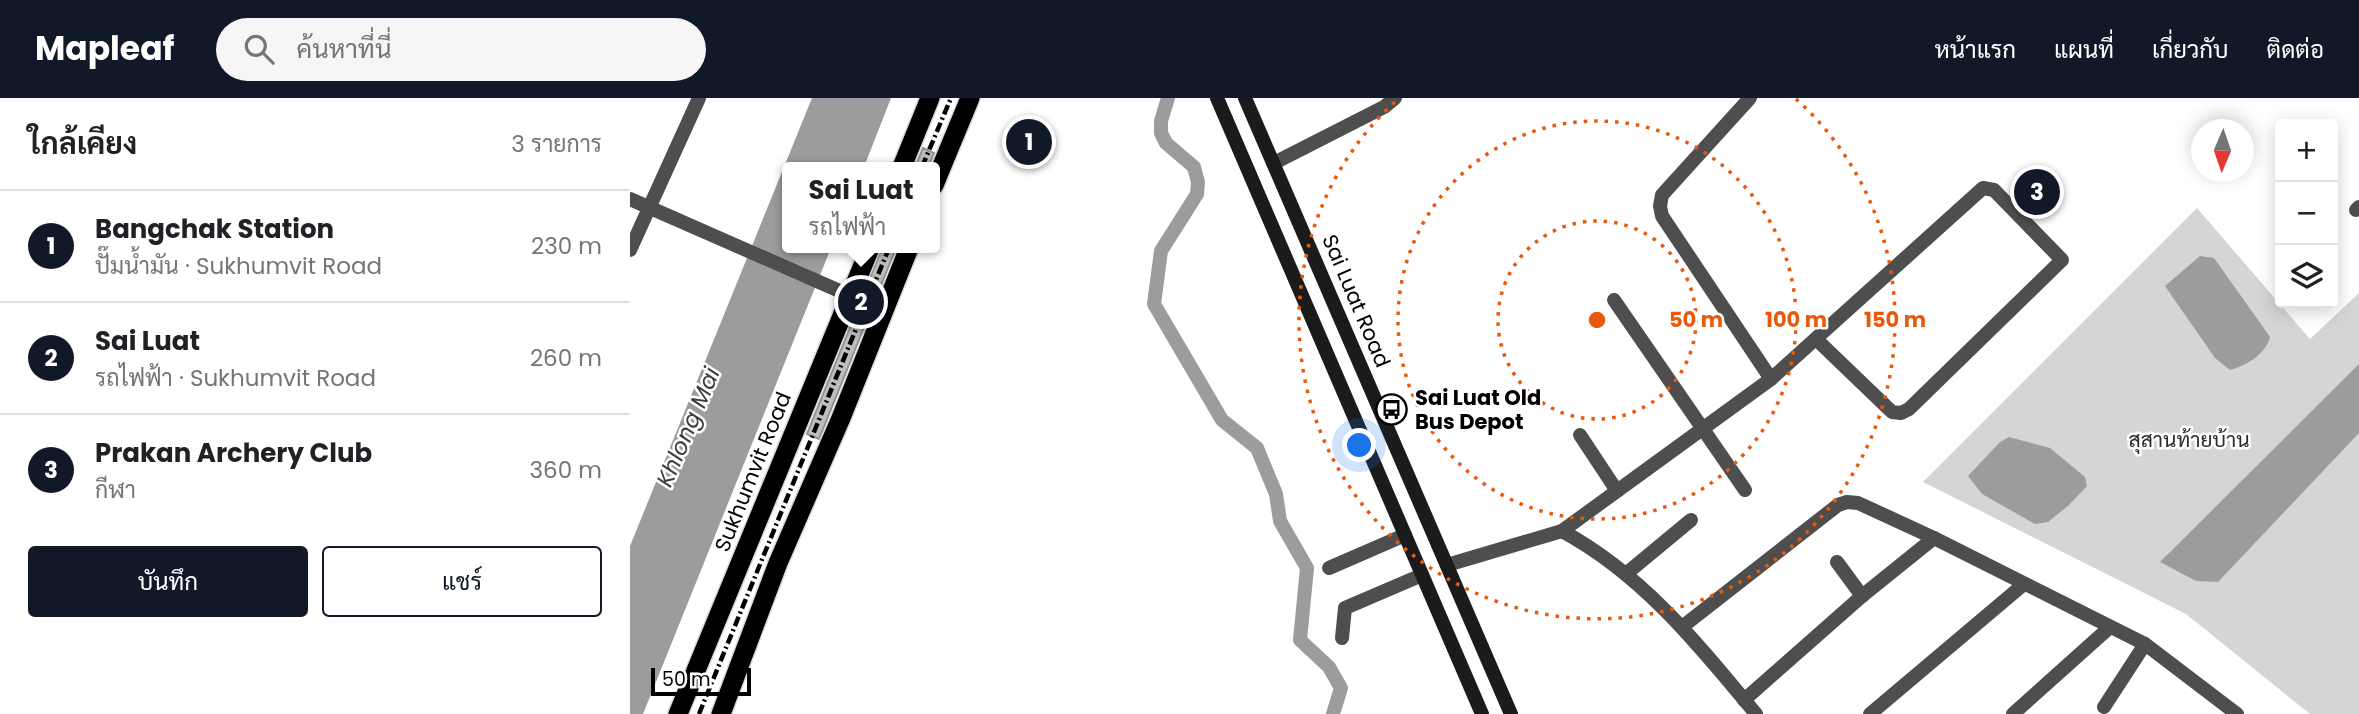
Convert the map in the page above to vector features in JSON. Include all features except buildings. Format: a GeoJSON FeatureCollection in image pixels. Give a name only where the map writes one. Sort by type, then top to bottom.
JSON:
{"type":"FeatureCollection","features":[{"type":"Feature","properties":{"kind":"highway"},"geometry":{"type":"LineString","coordinates":[[904,162],[930,98]]}},
{"type":"Feature","properties":{"kind":"highway"},"geometry":{"type":"LineString","coordinates":[[940,170],[970,98]]}},
{"type":"Feature","properties":{"kind":"highway","name":"Sukhumvit Road"},"geometry":{"type":"LineString","coordinates":[[678,714],[868,253]]}},
{"type":"Feature","properties":{"kind":"highway"},"geometry":{"type":"LineString","coordinates":[[721,714],[778,563],[841,418],[907,253]]}},
{"type":"Feature","properties":{"kind":"main road"},"geometry":{"type":"LineString","coordinates":[[1217,98],[1482,714]]}},
{"type":"Feature","properties":{"kind":"main road","name":"Sai Luat Road"},"geometry":{"type":"LineString","coordinates":[[1245,98],[1511,714]]}},
{"type":"Feature","properties":{"kind":"street"},"geometry":{"type":"LineString","coordinates":[[630,250],[699,98]]}},
{"type":"Feature","properties":{"kind":"street"},"geometry":{"type":"LineString","coordinates":[[1274,163],[1384,107],[1395,98]]}},
{"type":"Feature","properties":{"kind":"street"},"geometry":{"type":"LineString","coordinates":[[1751,98],[1662,195],[1660,206],[1662,216],[1771,379]]}},
{"type":"Feature","properties":{"kind":"street"},"geometry":{"type":"LineString","coordinates":[[1447,565],[1562,531],[1771,379],[1983,188],[1994,190],[2062,260],[1901,414],[1892,412],[1816,339]]}},
{"type":"Feature","properties":{"kind":"street"},"geometry":{"type":"LineString","coordinates":[[630,200],[851,296]]}},
{"type":"Feature","properties":{"kind":"street"},"geometry":{"type":"LineString","coordinates":[[1614,300],[1745,490]]}},
{"type":"Feature","properties":{"kind":"street"},"geometry":{"type":"LineString","coordinates":[[1580,435],[1618,491]]}},
{"type":"Feature","properties":{"kind":"street"},"geometry":{"type":"LineString","coordinates":[[1682,627],[1838,505],[1857,503],[1934,538],[2145,644],[2237,714]]}},
{"type":"Feature","properties":{"kind":"street"},"geometry":{"type":"LineString","coordinates":[[1627,573],[1691,520]]}},
{"type":"Feature","properties":{"kind":"street"},"geometry":{"type":"LineString","coordinates":[[1562,531],[1593,547],[1627,573],[1682,627],[1755,714]]}},
{"type":"Feature","properties":{"kind":"street"},"geometry":{"type":"LineString","coordinates":[[1329,568],[1405,536]]}},
{"type":"Feature","properties":{"kind":"street"},"geometry":{"type":"LineString","coordinates":[[1744,699],[1934,538]]}},
{"type":"Feature","properties":{"kind":"street"},"geometry":{"type":"LineString","coordinates":[[1837,562],[1863,596]]}},
{"type":"Feature","properties":{"kind":"street"},"geometry":{"type":"LineString","coordinates":[[1342,638],[1345,608],[1422,575]]}},
{"type":"Feature","properties":{"kind":"street"},"geometry":{"type":"LineString","coordinates":[[1870,714],[2024,584]]}},
{"type":"Feature","properties":{"kind":"street"},"geometry":{"type":"LineString","coordinates":[[2013,714],[2110,627]]}},
{"type":"Feature","properties":{"kind":"street"},"geometry":{"type":"LineString","coordinates":[[2104,707],[2145,644]]}},
{"type":"Feature","properties":{"kind":"green space","name":"สุสานท้ายบ้าน"},"geometry":{"type":"Polygon","coordinates":[[[2197,208],[2275,298],[2275,308],[2283,308],[2310,339],[2359,293],[2359,714],[2310,714],[2186,614],[1923,482],[2197,208]]]}},
{"type":"Feature","properties":{"kind":"water"},"geometry":{"type":"Polygon","coordinates":[[[812,98],[891,98],[866,162],[786,162],[812,98]]]}},
{"type":"Feature","properties":{"kind":"water","name":"Khlong Mai"},"geometry":{"type":"Polygon","coordinates":[[[782,172],[782,253],[829,253],[643,714],[630,714],[630,546],[782,172]]]}},
{"type":"Feature","properties":{"kind":"water"},"geometry":{"type":"Polygon","coordinates":[[[2200,256],[2214,258],[2270,337],[2264,349],[2254,358],[2230,370],[2215,358],[2165,286],[2200,256]]]}},
{"type":"Feature","properties":{"kind":"water"},"geometry":{"type":"Polygon","coordinates":[[[2359,364],[2359,433],[2218,582],[2196,581],[2160,562],[2359,364]]]}},
{"type":"Feature","properties":{"kind":"water"},"geometry":{"type":"Polygon","coordinates":[[[2009,437],[2050,448],[2085,477],[2087,486],[2048,522],[2035,524],[1982,494],[1968,476],[2000,442],[2009,437]]]}},
{"type":"Feature","properties":{"kind":"waterway"},"geometry":{"type":"LineString","coordinates":[[1168,98],[1161,121],[1161,133],[1166,143],[1194,167],[1198,182],[1197,194],[1161,251],[1154,304],[1222,420],[1257,448],[1276,494],[1280,521],[1307,568],[1300,640],[1329,667],[1341,688],[1333,714]]}},
{"type":"Feature","properties":{"kind":"railway"},"geometry":{"type":"LineString","coordinates":[[924,162],[951,98]]}},
{"type":"Feature","properties":{"kind":"railway"},"geometry":{"type":"LineString","coordinates":[[699,714],[887,253]]}},
{"type":"Feature","properties":{"kind":"place","name":"Bangchak Station"},"geometry":{"type":"Point","coordinates":[1029,142]}},
{"type":"Feature","properties":{"kind":"place","name":"Prakan Archery Club"},"geometry":{"type":"Point","coordinates":[2037,192]}},
{"type":"Feature","properties":{"kind":"place","name":"Sai Luat"},"geometry":{"type":"Point","coordinates":[861,302]}},
{"type":"Feature","properties":{"kind":"place","name":"Sai Luat Old Bus Depot"},"geometry":{"type":"Point","coordinates":[1392,410]}}]}
